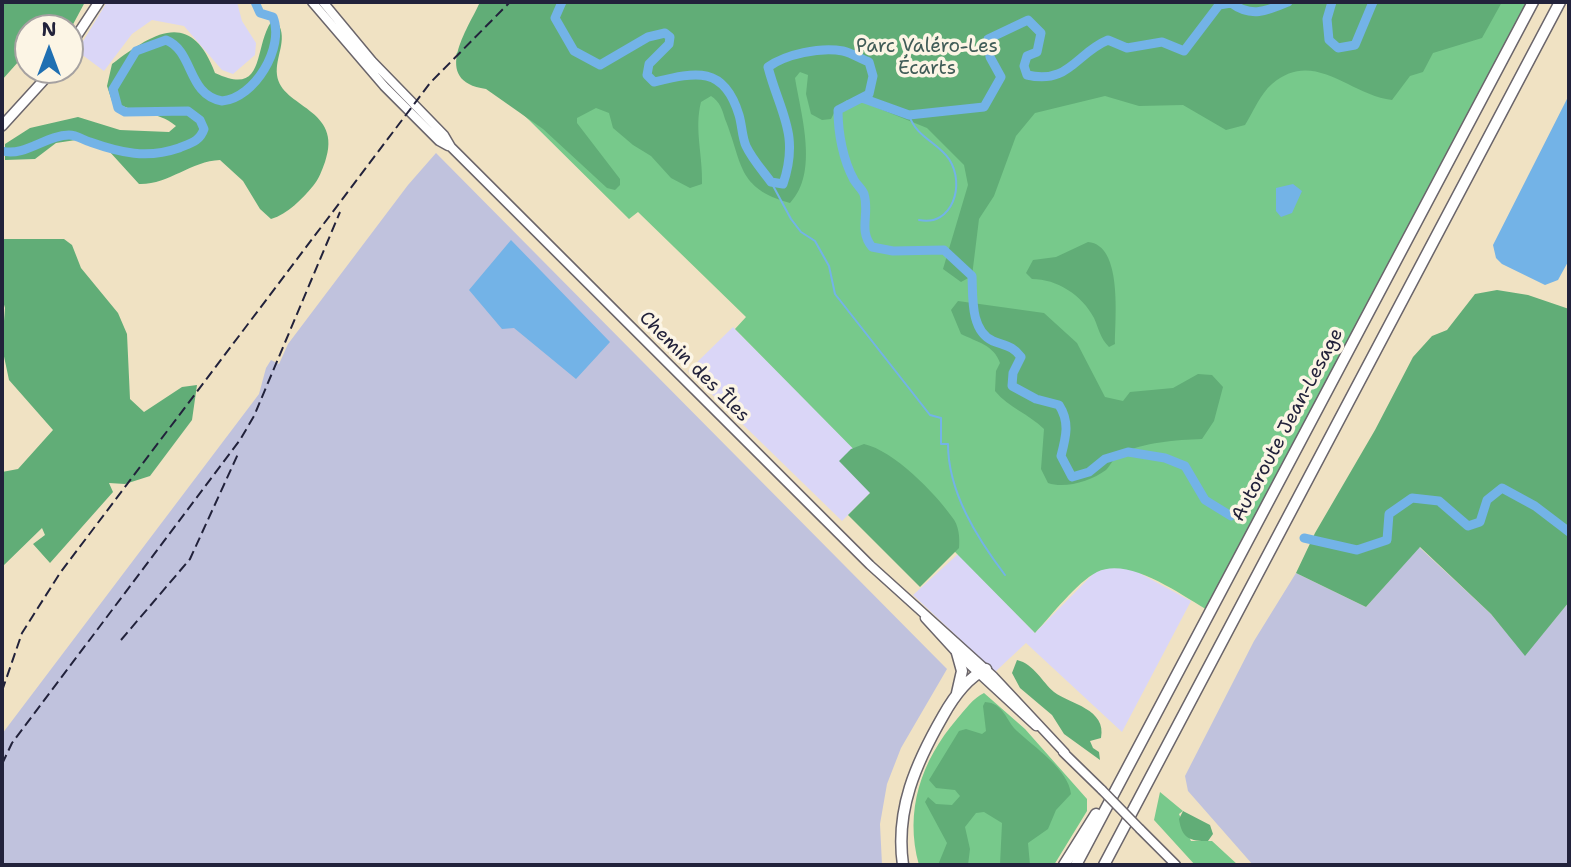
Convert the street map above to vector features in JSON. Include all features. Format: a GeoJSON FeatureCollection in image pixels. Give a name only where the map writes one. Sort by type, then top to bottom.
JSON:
{"type":"FeatureCollection","features":[{"type":"Feature","properties":{"kind":"highway","name":"Autoroute Jean-Lesage"},"geometry":{"type":"LineString","coordinates":[[1076,865],[1533,2]]}},
{"type":"Feature","properties":{"kind":"highway"},"geometry":{"type":"LineString","coordinates":[[1107,865],[1560,2]]}},
{"type":"Feature","properties":{"kind":"highway"},"geometry":{"type":"LineString","coordinates":[[957,653],[962,671],[957,694]]}},
{"type":"Feature","properties":{"kind":"highway"},"geometry":{"type":"LineString","coordinates":[[904,865],[903,816],[910,784],[930,736],[957,694],[982,673]]}},
{"type":"Feature","properties":{"kind":"highway"},"geometry":{"type":"LineString","coordinates":[[943,716],[982,673]]}},
{"type":"Feature","properties":{"kind":"highway"},"geometry":{"type":"LineString","coordinates":[[1064,865],[1135,751]]}},
{"type":"Feature","properties":{"kind":"highway"},"geometry":{"type":"LineString","coordinates":[[902,841],[910,865]]}},
{"type":"Feature","properties":{"kind":"main road"},"geometry":{"type":"LineString","coordinates":[[84,25],[99,2]]}},
{"type":"Feature","properties":{"kind":"main road","name":"Chemin des Îles"},"geometry":{"type":"LineString","coordinates":[[312,2],[384,86],[439,141],[451,147]]}},
{"type":"Feature","properties":{"kind":"main road","name":"Chemin des Îles"},"geometry":{"type":"LineString","coordinates":[[323,2],[372,61],[444,135],[451,147],[808,504],[916,608],[957,653],[982,673]]}},
{"type":"Feature","properties":{"kind":"main road"},"geometry":{"type":"LineString","coordinates":[[2,126],[40,84]]}},
{"type":"Feature","properties":{"kind":"main road","name":"Chemin des Îles"},"geometry":{"type":"LineString","coordinates":[[916,608],[940,625],[982,673],[1176,865]]}},
{"type":"Feature","properties":{"kind":"shaded area"},"geometry":{"type":"Polygon","coordinates":[[[107,2],[237,2],[242,21],[256,43],[255,55],[233,74],[222,70],[184,26],[152,20],[132,34],[104,71],[84,56],[84,40],[107,2]]]}},
{"type":"Feature","properties":{"kind":"shaded area"},"geometry":{"type":"Polygon","coordinates":[[[436,153],[947,669],[901,748],[887,784],[880,824],[882,865],[2,865],[2,734],[259,394],[271,360],[279,364],[288,344],[408,185],[436,153]]]}},
{"type":"Feature","properties":{"kind":"shaded area"},"geometry":{"type":"Polygon","coordinates":[[[733,327],[884,479],[842,521],[688,371],[733,327]]]}},
{"type":"Feature","properties":{"kind":"shaded area"},"geometry":{"type":"Polygon","coordinates":[[[1419,547],[1491,614],[1525,655],[1569,602],[1569,865],[1253,865],[1188,791],[1185,776],[1254,641],[1296,573],[1366,607],[1419,547]]]}},
{"type":"Feature","properties":{"kind":"shaded area"},"geometry":{"type":"Polygon","coordinates":[[[958,554],[1035,633],[1094,573],[1111,566],[1130,568],[1191,601],[1122,732],[1026,643],[995,672],[913,595],[958,554]]]}},
{"type":"Feature","properties":{"kind":"green space"},"geometry":{"type":"Polygon","coordinates":[[[2,2],[85,2],[79,14],[14,14],[14,67],[2,80],[2,2]]]}},
{"type":"Feature","properties":{"kind":"green space","name":"Parc Valéro-Les Écarts"},"geometry":{"type":"Polygon","coordinates":[[[480,2],[1502,2],[1482,38],[1433,53],[1423,72],[1410,76],[1392,100],[1317,72],[1302,71],[1287,74],[1272,84],[1245,125],[1226,130],[1183,105],[1139,106],[1105,96],[1035,113],[1016,136],[994,196],[979,219],[972,276],[961,282],[943,269],[968,185],[964,165],[927,128],[863,102],[847,100],[837,107],[831,119],[822,120],[811,114],[806,94],[808,75],[800,72],[795,78],[804,126],[806,160],[799,191],[790,203],[772,197],[750,181],[739,161],[722,109],[711,96],[701,102],[699,112],[702,184],[690,188],[671,178],[651,156],[613,128],[609,113],[596,108],[577,118],[577,123],[620,179],[620,185],[615,190],[607,188],[543,129],[486,89],[469,84],[460,76],[456,65],[458,53],[480,2]]]}},
{"type":"Feature","properties":{"kind":"green space","name":"Parc Valéro-Les Écarts"},"geometry":{"type":"Polygon","coordinates":[[[510,2],[1533,2],[1209,611],[1170,587],[1139,573],[1110,568],[1097,572],[1081,583],[1035,633],[735,329],[746,317],[638,212],[629,219],[529,120],[456,54],[510,2]]]}},
{"type":"Feature","properties":{"kind":"green space"},"geometry":{"type":"Polygon","coordinates":[[[271,22],[278,23],[282,36],[277,68],[281,86],[319,119],[326,130],[329,144],[325,162],[315,183],[283,214],[271,219],[260,209],[243,181],[220,160],[199,164],[160,181],[139,184],[109,151],[89,138],[56,143],[35,159],[5,160],[5,144],[30,128],[78,117],[120,130],[169,132],[176,126],[169,121],[112,101],[107,86],[112,64],[156,36],[170,32],[183,33],[195,40],[215,73],[231,79],[243,79],[250,75],[255,67],[271,22]]]}},
{"type":"Feature","properties":{"kind":"green space"},"geometry":{"type":"Polygon","coordinates":[[[2,239],[64,239],[72,245],[81,268],[118,313],[127,334],[130,399],[144,412],[182,387],[197,385],[192,420],[150,476],[125,484],[109,483],[113,492],[50,563],[33,544],[45,535],[42,528],[2,567],[2,472],[18,469],[53,430],[9,380],[2,347],[5,308],[2,298],[2,239]]]}},
{"type":"Feature","properties":{"kind":"green space"},"geometry":{"type":"Polygon","coordinates":[[[1088,242],[1099,246],[1107,256],[1115,284],[1115,344],[1109,347],[1083,302],[1059,285],[1032,279],[1026,273],[1033,260],[1056,257],[1088,242]]]}},
{"type":"Feature","properties":{"kind":"green space"},"geometry":{"type":"Polygon","coordinates":[[[1497,290],[1528,295],[1569,309],[1569,602],[1525,656],[1491,614],[1420,547],[1366,607],[1296,573],[1315,533],[1375,430],[1413,357],[1432,336],[1447,330],[1475,294],[1497,290]]]}},
{"type":"Feature","properties":{"kind":"green space"},"geometry":{"type":"Polygon","coordinates":[[[958,301],[1044,313],[1077,343],[1105,397],[1123,401],[1130,392],[1173,388],[1198,374],[1212,375],[1223,387],[1214,421],[1202,439],[1139,447],[1120,454],[1106,470],[1086,481],[1062,485],[1048,483],[1041,469],[1044,429],[995,391],[996,371],[1000,363],[989,348],[961,334],[951,310],[958,301]]]}},
{"type":"Feature","properties":{"kind":"green space"},"geometry":{"type":"Polygon","coordinates":[[[864,444],[888,455],[912,474],[935,496],[956,524],[959,548],[920,587],[848,515],[870,493],[839,461],[851,449],[864,444]]]}},
{"type":"Feature","properties":{"kind":"green space"},"geometry":{"type":"Polygon","coordinates":[[[1017,660],[1033,669],[1054,692],[1086,709],[1098,720],[1101,738],[1090,741],[1093,748],[1099,752],[1100,760],[1064,734],[1052,715],[1020,688],[1012,673],[1017,660]]]}},
{"type":"Feature","properties":{"kind":"green space"},"geometry":{"type":"Polygon","coordinates":[[[984,693],[1025,729],[1087,799],[1087,811],[1054,865],[919,865],[915,845],[915,806],[925,769],[944,735],[969,704],[984,693]]]}},
{"type":"Feature","properties":{"kind":"green space"},"geometry":{"type":"Polygon","coordinates":[[[985,702],[1001,709],[1013,727],[1058,768],[1069,785],[1071,794],[1056,810],[1048,829],[1028,843],[1030,865],[1000,865],[1002,823],[984,812],[976,813],[965,827],[970,849],[968,865],[938,865],[947,843],[925,802],[928,797],[936,804],[952,805],[960,796],[955,790],[936,788],[929,780],[959,731],[966,729],[982,734],[986,731],[983,706],[985,702]]]}},
{"type":"Feature","properties":{"kind":"green space"},"geometry":{"type":"Polygon","coordinates":[[[1160,792],[1183,811],[1179,814],[1191,841],[1212,841],[1238,865],[1195,865],[1154,820],[1160,792]]]}},
{"type":"Feature","properties":{"kind":"green space"},"geometry":{"type":"Polygon","coordinates":[[[1183,811],[1210,825],[1213,834],[1208,841],[1188,838],[1185,835],[1179,819],[1183,811]]]}},
{"type":"Feature","properties":{"kind":"water"},"geometry":{"type":"Polygon","coordinates":[[[1569,95],[1569,260],[1558,280],[1545,285],[1502,264],[1496,258],[1493,245],[1569,95]]]}},
{"type":"Feature","properties":{"kind":"water"},"geometry":{"type":"Polygon","coordinates":[[[1293,184],[1302,191],[1292,213],[1281,217],[1276,211],[1276,188],[1293,184]]]}},
{"type":"Feature","properties":{"kind":"water"},"geometry":{"type":"Polygon","coordinates":[[[511,240],[610,342],[576,379],[514,328],[502,329],[469,290],[511,240]]]}},
{"type":"Feature","properties":{"kind":"waterway"},"geometry":{"type":"LineString","coordinates":[[2,151],[19,151],[52,138],[69,135],[112,149],[145,154],[179,148],[195,141],[204,129],[200,120],[188,111],[125,112],[118,108],[113,89],[136,51],[166,40],[182,53],[196,82],[211,97],[222,101],[246,91],[264,69],[275,42],[273,17],[260,13],[255,2]]}},
{"type":"Feature","properties":{"kind":"waterway"},"geometry":{"type":"LineString","coordinates":[[562,2],[555,18],[574,51],[600,65],[648,37],[665,33],[670,37],[669,44],[649,64],[647,75],[654,82],[695,75],[717,80],[733,99],[746,146],[771,182],[783,184],[790,151],[786,124],[768,67],[794,55],[824,50],[843,51],[869,62],[873,76],[869,94],[838,110],[844,155],[854,180],[864,194],[865,228],[872,247],[893,251],[944,250],[972,276],[974,312],[980,329],[993,341],[1012,348],[1021,357],[1013,373],[1012,386],[1036,399],[1059,405],[1065,417],[1066,430],[1061,456],[1072,477],[1089,472],[1105,459],[1128,452],[1165,458],[1185,466],[1205,500],[1231,516]]}},
{"type":"Feature","properties":{"kind":"waterway"},"geometry":{"type":"LineString","coordinates":[[862,98],[909,115],[984,107],[1001,77],[990,57],[988,39],[1028,20],[1041,33],[1037,52],[1027,56],[1024,66],[1027,75],[1041,77],[1063,72],[1108,40],[1127,48],[1162,42],[1184,51],[1219,5],[1231,3],[1238,8],[1259,12],[1288,2]]}},
{"type":"Feature","properties":{"kind":"waterway"},"geometry":{"type":"LineString","coordinates":[[1332,2],[1327,19],[1329,40],[1338,48],[1355,45],[1373,2]]}},
{"type":"Feature","properties":{"kind":"waterway"},"geometry":{"type":"LineString","coordinates":[[909,115],[917,129],[949,159],[956,180],[956,192],[947,211],[940,217],[919,220]]}},
{"type":"Feature","properties":{"kind":"waterway"},"geometry":{"type":"LineString","coordinates":[[771,182],[791,219],[801,232],[815,241],[829,266],[835,294],[930,415],[941,418],[941,444],[948,444],[949,462],[959,497],[984,546],[1005,575]]}},
{"type":"Feature","properties":{"kind":"waterway"},"geometry":{"type":"LineString","coordinates":[[1304,538],[1357,550],[1387,540],[1389,514],[1412,498],[1439,501],[1468,526],[1480,522],[1487,500],[1502,488],[1535,506],[1569,532]]}},
{"type":"Feature","properties":{"kind":"railway"},"geometry":{"type":"LineString","coordinates":[[2,691],[22,633],[60,573],[430,83],[510,2]]}},
{"type":"Feature","properties":{"kind":"railway"},"geometry":{"type":"LineString","coordinates":[[2,764],[12,743],[240,440],[254,416],[340,212]]}},
{"type":"Feature","properties":{"kind":"railway"},"geometry":{"type":"LineString","coordinates":[[121,640],[190,559],[238,454]]}}]}
